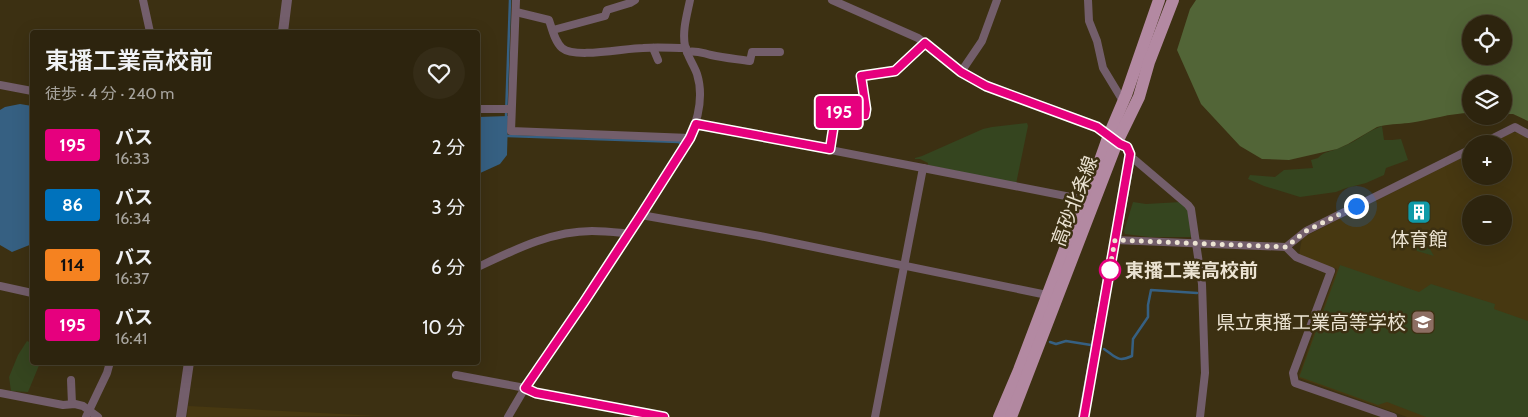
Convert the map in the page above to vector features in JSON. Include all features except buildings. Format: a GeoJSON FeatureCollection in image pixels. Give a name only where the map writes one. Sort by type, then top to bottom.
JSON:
{"type":"FeatureCollection","features":[{"type":"Feature","properties":{"kind":"main road","name":"高砂北条線"},"geometry":{"type":"LineString","coordinates":[[1011,417],[1113,138],[1123,101],[1159,0]]}},
{"type":"Feature","properties":{"kind":"main road","name":"高砂北条線"},"geometry":{"type":"LineString","coordinates":[[999,417],[1047,295],[1113,138],[1139,97],[1149,62],[1173,0]]}},
{"type":"Feature","properties":{"kind":"street"},"geometry":{"type":"LineString","coordinates":[[143,0],[150,30]]}},
{"type":"Feature","properties":{"kind":"street"},"geometry":{"type":"LineString","coordinates":[[282,30],[287,0]]}},
{"type":"Feature","properties":{"kind":"street"},"geometry":{"type":"LineString","coordinates":[[516,0],[508,109],[511,131],[690,138]]}},
{"type":"Feature","properties":{"kind":"street"},"geometry":{"type":"LineString","coordinates":[[552,30],[605,16],[608,10],[635,0]]}},
{"type":"Feature","properties":{"kind":"street"},"geometry":{"type":"LineString","coordinates":[[508,417],[525,388],[584,302],[690,138],[696,124],[701,95],[698,76],[686,50],[684,34],[690,0]]}},
{"type":"Feature","properties":{"kind":"street"},"geometry":{"type":"LineString","coordinates":[[832,0],[918,38],[961,72],[986,86],[1097,127],[1127,147],[1130,154],[1084,417]]}},
{"type":"Feature","properties":{"kind":"street"},"geometry":{"type":"LineString","coordinates":[[961,72],[982,41],[997,0]]}},
{"type":"Feature","properties":{"kind":"street"},"geometry":{"type":"LineString","coordinates":[[1088,0],[1089,21],[1097,41],[1103,68],[1123,101]]}},
{"type":"Feature","properties":{"kind":"street"},"geometry":{"type":"LineString","coordinates":[[516,12],[549,20],[562,48],[572,52],[585,53],[653,48],[686,50],[750,61],[752,52],[780,52]]}},
{"type":"Feature","properties":{"kind":"street"},"geometry":{"type":"LineString","coordinates":[[830,149],[833,130],[829,111],[865,115],[866,109],[861,76],[895,71],[925,43]]}},
{"type":"Feature","properties":{"kind":"street"},"geometry":{"type":"LineString","coordinates":[[653,48],[658,60]]}},
{"type":"Feature","properties":{"kind":"street"},"geometry":{"type":"LineString","coordinates":[[0,85],[30,91]]}},
{"type":"Feature","properties":{"kind":"street"},"geometry":{"type":"LineString","coordinates":[[480,109],[508,109]]}},
{"type":"Feature","properties":{"kind":"street"},"geometry":{"type":"LineString","coordinates":[[696,124],[1086,200]]}},
{"type":"Feature","properties":{"kind":"street"},"geometry":{"type":"LineString","coordinates":[[1499,135],[1515,127],[1528,134]]}},
{"type":"Feature","properties":{"kind":"street"},"geometry":{"type":"LineString","coordinates":[[1115,240],[1286,247],[1306,231],[1462,153]]}},
{"type":"Feature","properties":{"kind":"street"},"geometry":{"type":"LineString","coordinates":[[1135,160],[1191,209],[1202,284],[1205,373],[1200,417]]}},
{"type":"Feature","properties":{"kind":"street"},"geometry":{"type":"LineString","coordinates":[[875,417],[923,168]]}},
{"type":"Feature","properties":{"kind":"street"},"geometry":{"type":"LineString","coordinates":[[641,215],[760,236],[1047,295]]}},
{"type":"Feature","properties":{"kind":"street"},"geometry":{"type":"LineString","coordinates":[[480,266],[560,234],[591,231],[624,233],[628,235]]}},
{"type":"Feature","properties":{"kind":"street"},"geometry":{"type":"LineString","coordinates":[[1286,247],[1296,257],[1331,271],[1293,373],[1295,383],[1393,417]]}},
{"type":"Feature","properties":{"kind":"street"},"geometry":{"type":"LineString","coordinates":[[0,286],[30,292]]}},
{"type":"Feature","properties":{"kind":"street"},"geometry":{"type":"LineString","coordinates":[[87,414],[109,365]]}},
{"type":"Feature","properties":{"kind":"street"},"geometry":{"type":"LineString","coordinates":[[182,417],[189,365]]}},
{"type":"Feature","properties":{"kind":"street"},"geometry":{"type":"LineString","coordinates":[[456,375],[525,388],[536,393],[664,417]]}},
{"type":"Feature","properties":{"kind":"street"},"geometry":{"type":"LineString","coordinates":[[71,380],[72,404]]}},
{"type":"Feature","properties":{"kind":"street"},"geometry":{"type":"LineString","coordinates":[[0,393],[63,405],[83,406],[87,414],[98,417]]}},
{"type":"Feature","properties":{"kind":"shaded area","name":"県立東播工業高等学校"},"geometry":{"type":"Polygon","coordinates":[[[1518,132],[1528,138],[1528,417],[1407,417],[1299,378],[1337,269],[1299,255],[1302,238],[1462,158],[1462,185],[1512,185],[1512,135],[1507,135],[1518,132]]]}},
{"type":"Feature","properties":{"kind":"shaded area"},"geometry":{"type":"Polygon","coordinates":[[[188,406],[378,416],[187,417],[188,406]]]}},
{"type":"Feature","properties":{"kind":"green space"},"geometry":{"type":"Polygon","coordinates":[[[1196,0],[1528,0],[1528,121],[1512,114],[1512,75],[1462,75],[1462,114],[1377,127],[1337,149],[1289,160],[1262,159],[1240,146],[1201,104],[1177,50],[1190,9],[1196,0]]]}},
{"type":"Feature","properties":{"kind":"green space"},"geometry":{"type":"Polygon","coordinates":[[[1027,123],[1028,126],[1016,184],[928,165],[928,163],[920,159],[915,159],[983,129],[1027,123]]]}},
{"type":"Feature","properties":{"kind":"green space"},"geometry":{"type":"Polygon","coordinates":[[[1382,126],[1384,140],[1401,139],[1408,160],[1386,168],[1384,175],[1366,183],[1336,192],[1300,197],[1248,179],[1250,175],[1275,177],[1284,170],[1313,168],[1311,160],[1345,146],[1382,126]]]}},
{"type":"Feature","properties":{"kind":"green space"},"geometry":{"type":"Polygon","coordinates":[[[1133,202],[1146,204],[1181,202],[1189,208],[1191,237],[1149,237],[1125,234],[1124,231],[1133,202]]]}},
{"type":"Feature","properties":{"kind":"green space"},"geometry":{"type":"Polygon","coordinates":[[[1427,244],[1434,256],[1417,251],[1415,248],[1427,244]]]}},
{"type":"Feature","properties":{"kind":"green space"},"geometry":{"type":"Polygon","coordinates":[[[1340,265],[1419,292],[1431,284],[1495,304],[1494,309],[1528,321],[1528,417],[1426,417],[1387,402],[1378,405],[1300,377],[1340,265]]]}},
{"type":"Feature","properties":{"kind":"green space"},"geometry":{"type":"Polygon","coordinates":[[[27,341],[30,342],[30,365],[39,365],[28,392],[11,391],[9,377],[18,355],[27,341]]]}},
{"type":"Feature","properties":{"kind":"water"},"geometry":{"type":"Polygon","coordinates":[[[20,104],[30,106],[30,245],[12,252],[0,245],[0,110],[20,104]]]}},
{"type":"Feature","properties":{"kind":"water"},"geometry":{"type":"Polygon","coordinates":[[[508,116],[507,155],[500,164],[480,173],[480,117],[508,116]]]}},
{"type":"Feature","properties":{"kind":"waterway"},"geometry":{"type":"LineString","coordinates":[[506,117],[510,0]]}},
{"type":"Feature","properties":{"kind":"waterway"},"geometry":{"type":"LineString","coordinates":[[507,136],[679,142],[682,146]]}},
{"type":"Feature","properties":{"kind":"waterway"},"geometry":{"type":"LineString","coordinates":[[1104,349],[1119,359],[1132,356],[1133,339],[1148,317],[1151,290],[1197,293]]}},
{"type":"Feature","properties":{"kind":"waterway"},"geometry":{"type":"LineString","coordinates":[[1050,342],[1056,344],[1066,341],[1091,345]]}},
{"type":"Feature","properties":{"kind":"bus line","name":"195"},"geometry":{"type":"LineString","coordinates":[[664,417],[536,393],[525,388],[641,215],[690,138],[696,124],[830,149],[833,130],[829,111],[865,115],[866,109],[861,76],[895,71],[925,43],[961,72],[986,86],[1097,127],[1127,147],[1129,151],[1128,166],[1084,417]]}},
{"type":"Feature","properties":{"kind":"place","name":"体育館"},"geometry":{"type":"Point","coordinates":[1419,212]}},
{"type":"Feature","properties":{"kind":"place","name":"東播工業高校前"},"geometry":{"type":"Point","coordinates":[1110,270]}},
{"type":"Feature","properties":{"kind":"place","name":"県立東播工業高等学校"},"geometry":{"type":"Point","coordinates":[1423,322]}},
{"type":"Feature","properties":{"kind":"route"},"geometry":{"type":"LineString","coordinates":[[1110,270],[1109,273],[1115,240],[1286,247],[1306,231],[1356,206]]}}]}
